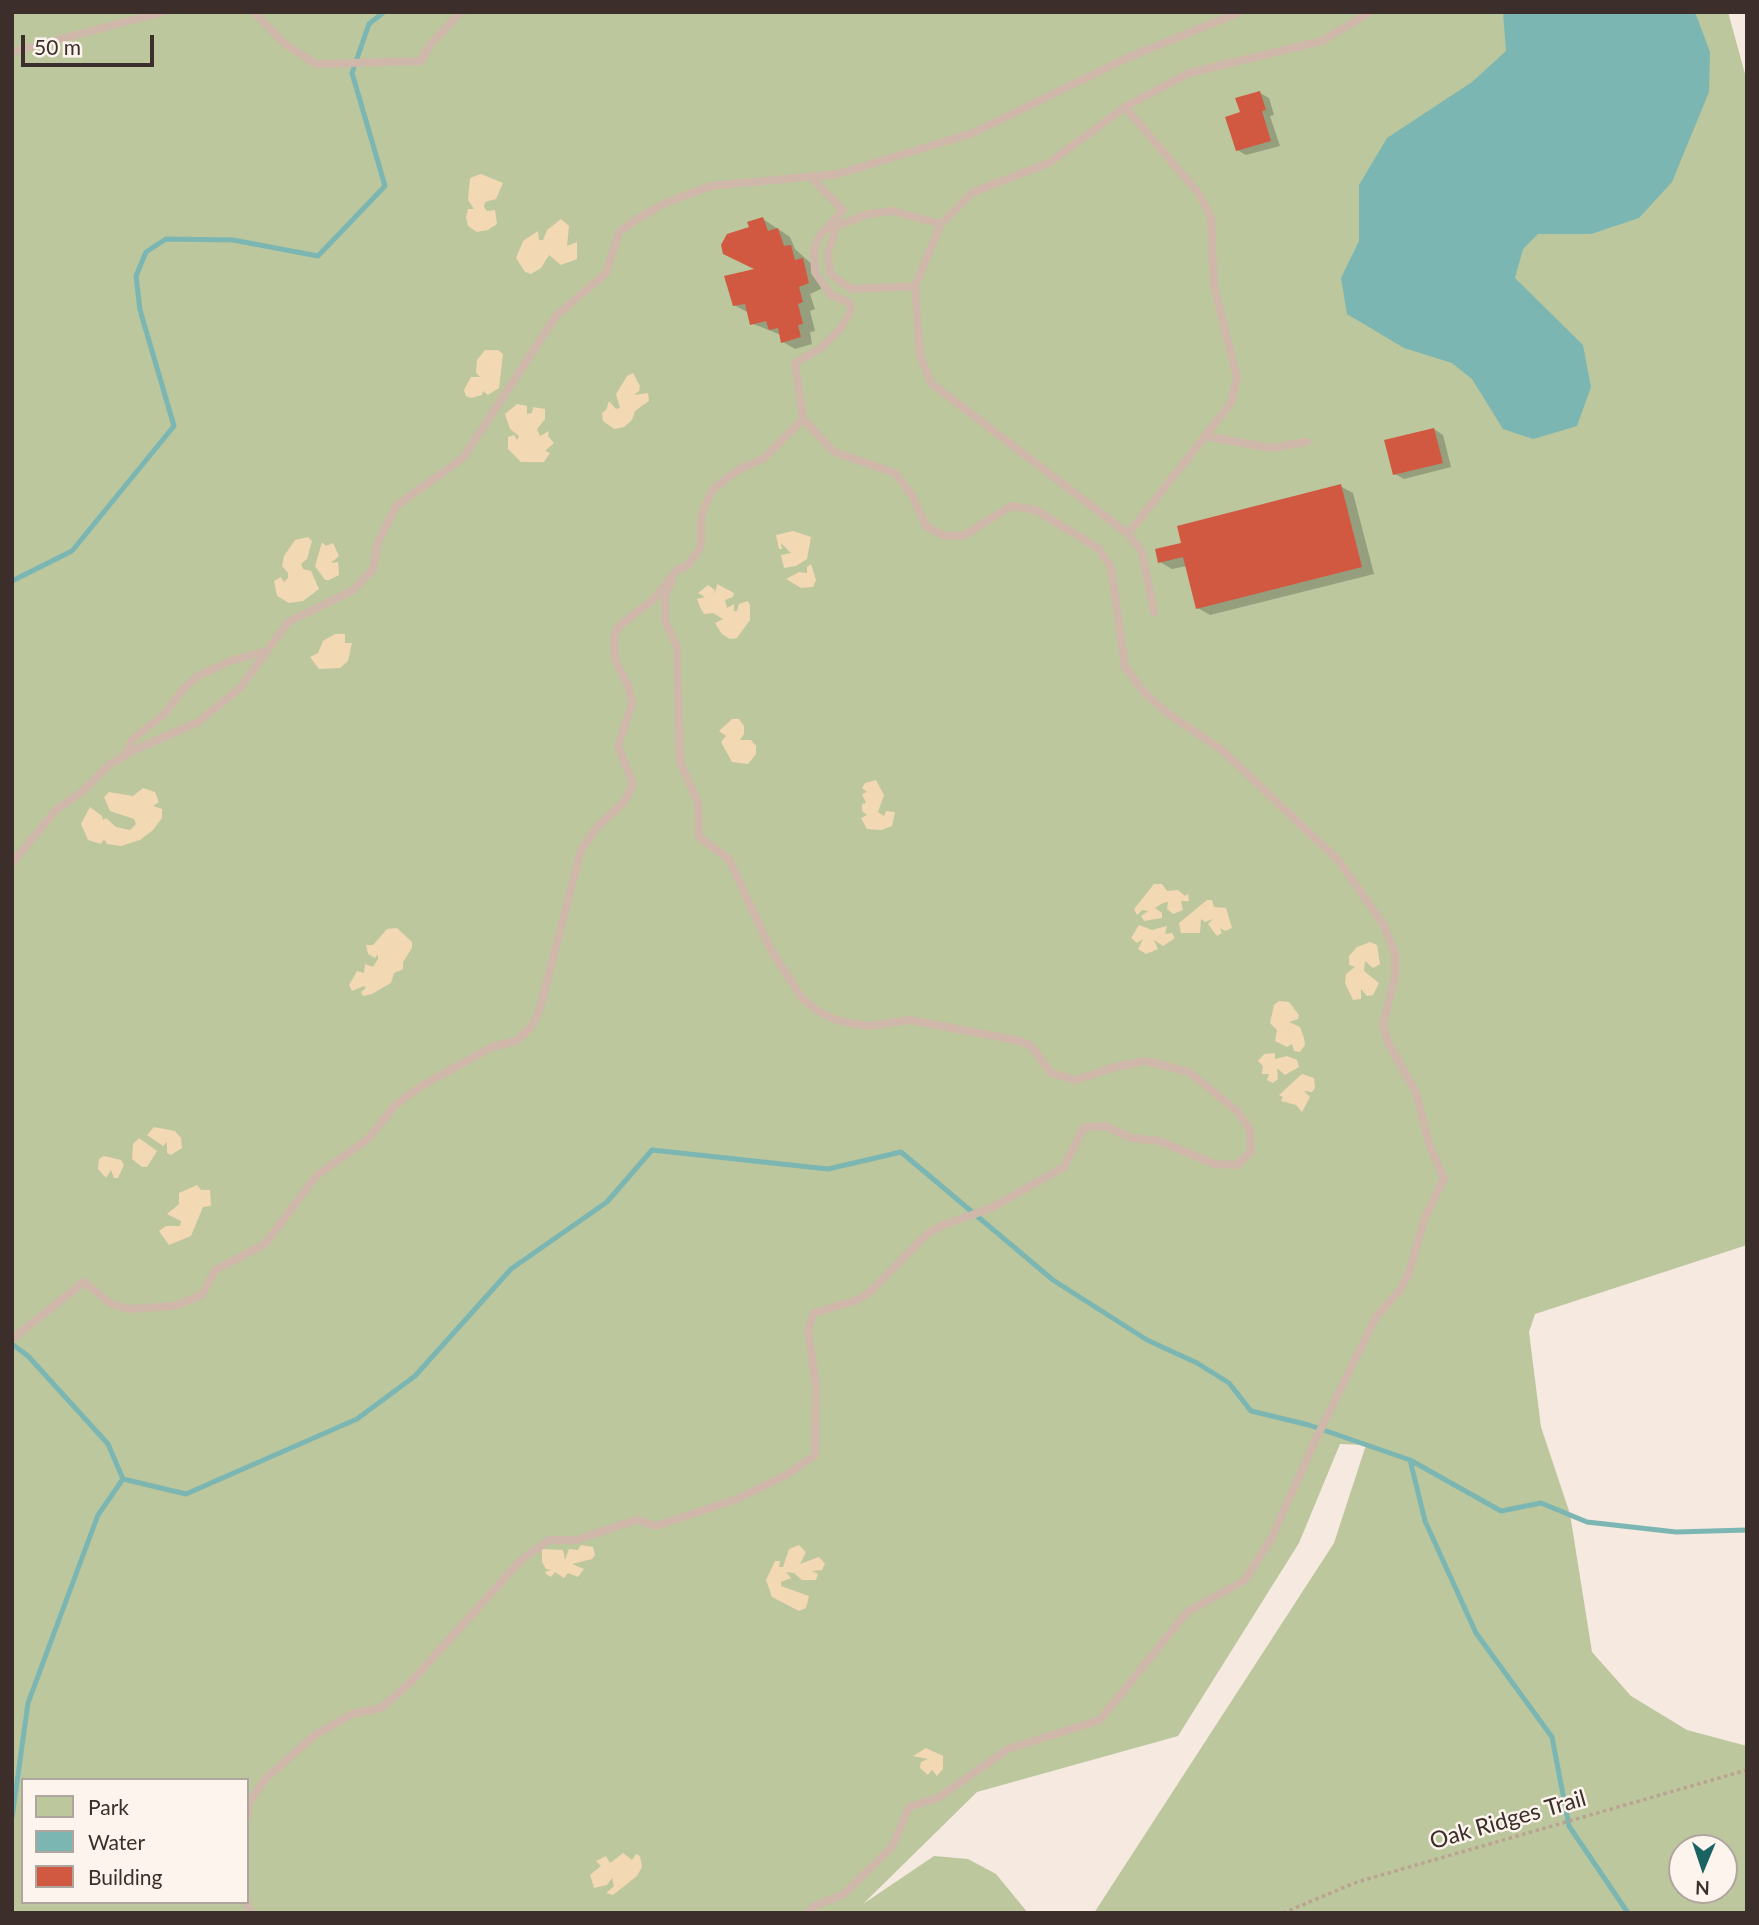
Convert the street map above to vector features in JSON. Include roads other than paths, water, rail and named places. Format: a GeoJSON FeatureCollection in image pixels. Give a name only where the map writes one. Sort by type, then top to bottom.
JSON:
{"type":"FeatureCollection","features":[{"type":"Feature","properties":{"kind":"lane"},"geometry":{"type":"LineString","coordinates":[[12,52],[163,12]]}},
{"type":"Feature","properties":{"kind":"lane"},"geometry":{"type":"LineString","coordinates":[[254,12],[285,44],[316,64],[421,61],[430,45],[461,12]]}},
{"type":"Feature","properties":{"kind":"lane"},"geometry":{"type":"LineString","coordinates":[[12,863],[56,810],[84,790],[108,765],[198,722],[240,688],[288,622],[353,590],[373,569],[378,542],[396,506],[463,458],[556,316],[606,273],[619,233],[665,203],[711,186],[811,177],[864,167],[973,133],[1127,58],[1240,12]]}},
{"type":"Feature","properties":{"kind":"lane"},"geometry":{"type":"LineString","coordinates":[[1154,612],[1142,552],[1128,534],[931,383],[920,355],[915,286],[941,224],[973,192],[1049,163],[1125,107],[1189,74],[1322,41],[1370,12]]}},
{"type":"Feature","properties":{"kind":"lane"},"geometry":{"type":"LineString","coordinates":[[1125,107],[1199,194],[1211,217],[1214,286],[1237,378],[1231,403],[1128,534]]}},
{"type":"Feature","properties":{"kind":"lane"},"geometry":{"type":"LineString","coordinates":[[808,1913],[814,1906],[844,1894],[892,1847],[909,1807],[938,1798],[1007,1749],[1100,1720],[1187,1612],[1245,1580],[1271,1539],[1314,1443],[1376,1317],[1400,1290],[1409,1273],[1424,1220],[1444,1178],[1430,1147],[1416,1093],[1388,1042],[1383,1025],[1395,976],[1395,953],[1383,924],[1339,861],[1223,751],[1166,712],[1136,682],[1125,667],[1111,567],[1099,549],[1036,510],[1011,506],[962,537],[942,535],[926,526],[912,495],[895,473],[834,452],[803,419],[795,363],[821,348],[851,311],[850,303],[831,295],[815,272],[814,249],[819,237],[843,210],[811,177]]}},
{"type":"Feature","properties":{"kind":"lane"},"geometry":{"type":"LineString","coordinates":[[915,286],[851,289],[830,274],[828,253],[836,226],[868,214],[893,211],[941,224]]}},
{"type":"Feature","properties":{"kind":"lane"},"geometry":{"type":"LineString","coordinates":[[12,1339],[84,1282],[110,1303],[127,1309],[174,1306],[202,1295],[215,1270],[265,1244],[316,1176],[369,1138],[395,1105],[424,1085],[492,1047],[516,1041],[532,1026],[540,1008],[581,850],[597,827],[624,802],[633,783],[618,746],[632,704],[629,688],[615,660],[614,636],[619,626],[654,599],[676,571],[687,566],[701,547],[701,516],[712,490],[738,470],[763,459],[803,419]]}},
{"type":"Feature","properties":{"kind":"lane"},"geometry":{"type":"LineString","coordinates":[[1205,436],[1270,448],[1307,442]]}},
{"type":"Feature","properties":{"kind":"lane"},"geometry":{"type":"LineString","coordinates":[[248,1810],[249,1802],[265,1779],[315,1735],[352,1714],[381,1708],[411,1682],[521,1560],[548,1540],[576,1540],[636,1520],[656,1526],[737,1499],[788,1474],[815,1455],[816,1386],[808,1330],[814,1313],[857,1300],[871,1291],[926,1235],[941,1226],[991,1208],[1063,1167],[1084,1127],[1105,1126],[1131,1138],[1160,1141],[1214,1164],[1237,1165],[1251,1152],[1250,1130],[1237,1111],[1189,1072],[1146,1061],[1115,1067],[1076,1080],[1051,1073],[1031,1046],[1020,1041],[910,1020],[867,1026],[836,1020],[816,1010],[801,997],[770,948],[729,859],[699,837],[698,803],[680,761],[677,647],[665,620],[665,597],[676,571]]}},
{"type":"Feature","properties":{"kind":"lane"},"geometry":{"type":"LineString","coordinates":[[125,755],[132,740],[164,714],[184,687],[198,676],[265,651]]}},
{"type":"Feature","properties":{"kind":"water"},"geometry":{"type":"Polygon","coordinates":[[[1503,12],[1695,12],[1710,52],[1709,92],[1672,182],[1639,218],[1591,234],[1538,234],[1523,249],[1515,278],[1583,345],[1591,387],[1577,426],[1533,439],[1503,429],[1472,379],[1452,363],[1404,348],[1347,314],[1341,278],[1359,241],[1359,185],[1387,138],[1472,82],[1506,51],[1503,12]]]}},
{"type":"Feature","properties":{"kind":"waterway"},"geometry":{"type":"LineString","coordinates":[[12,581],[72,551],[174,426],[140,310],[136,276],[146,252],[166,239],[233,240],[318,256],[385,186],[352,73],[369,24],[384,12]]}},
{"type":"Feature","properties":{"kind":"waterway"},"geometry":{"type":"LineString","coordinates":[[123,1479],[186,1494],[357,1419],[415,1376],[511,1269],[607,1202],[652,1150],[828,1169],[901,1152],[1053,1280],[1147,1340],[1197,1363],[1229,1383],[1251,1411],[1309,1425],[1410,1460],[1501,1511],[1541,1503],[1587,1522],[1676,1532],[1747,1530]]}},
{"type":"Feature","properties":{"kind":"waterway"},"geometry":{"type":"LineString","coordinates":[[12,1344],[28,1356],[108,1444],[123,1479]]}},
{"type":"Feature","properties":{"kind":"waterway"},"geometry":{"type":"LineString","coordinates":[[1410,1460],[1425,1521],[1476,1633],[1552,1737],[1569,1826],[1628,1913]]}},
{"type":"Feature","properties":{"kind":"waterway"},"geometry":{"type":"LineString","coordinates":[[12,1818],[28,1703],[98,1515],[123,1479]]}}]}
